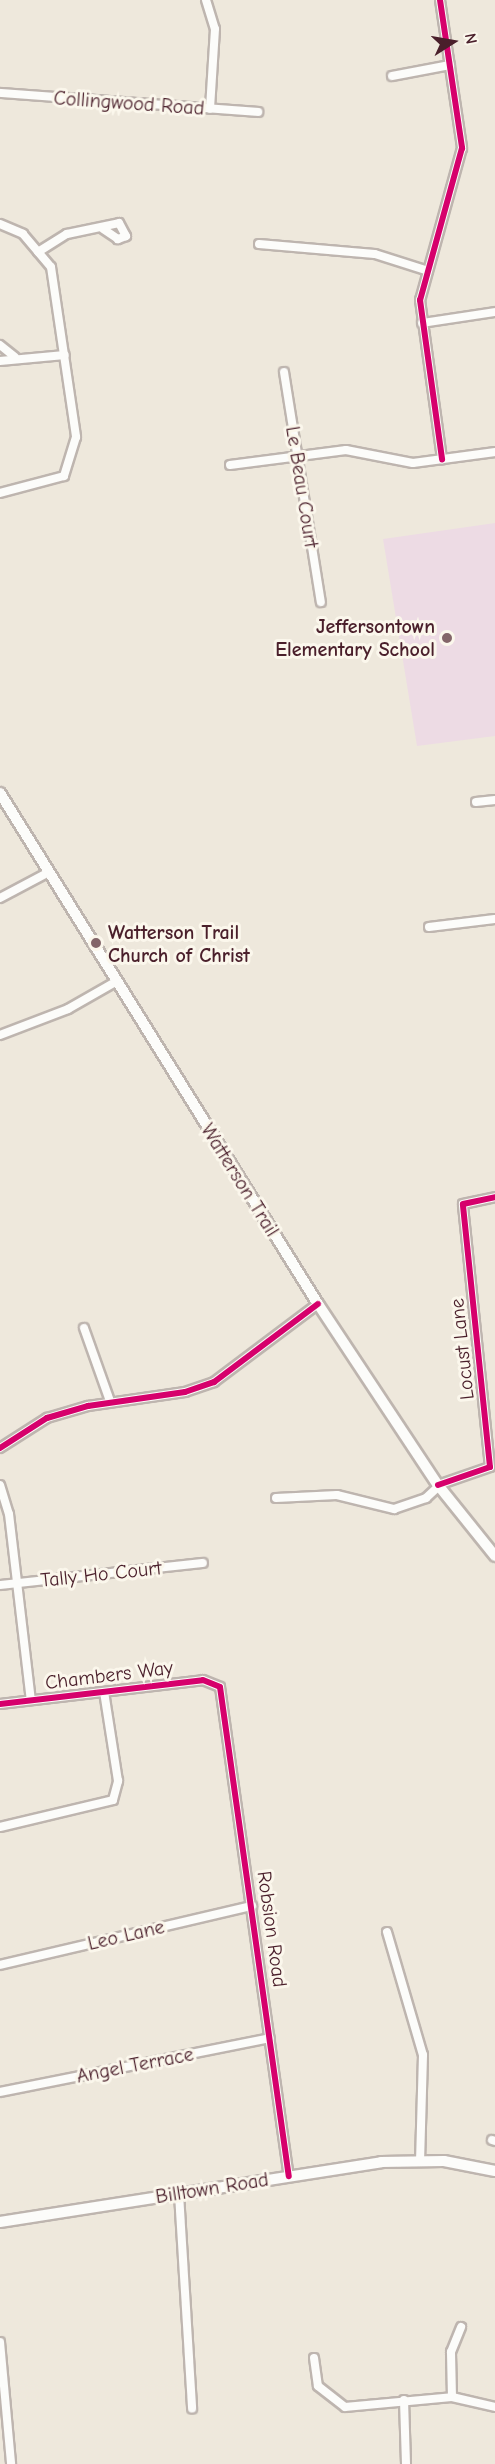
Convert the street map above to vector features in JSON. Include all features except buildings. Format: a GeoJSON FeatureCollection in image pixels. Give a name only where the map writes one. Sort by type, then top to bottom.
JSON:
{"type":"FeatureCollection","features":[{"type":"Feature","properties":{"kind":"main road","name":"Watterson Trail"},"geometry":{"type":"LineString","coordinates":[[0,793],[318,1304],[439,1486],[495,1556]]}},
{"type":"Feature","properties":{"kind":"main road","name":"Billtown Road"},"geometry":{"type":"LineString","coordinates":[[0,2222],[289,2176],[420,2160],[495,2171]]}},
{"type":"Feature","properties":{"kind":"street"},"geometry":{"type":"LineString","coordinates":[[206,0],[215,29],[210,109]]}},
{"type":"Feature","properties":{"kind":"street"},"geometry":{"type":"LineString","coordinates":[[440,0],[462,148],[425,270],[422,323],[442,459]]}},
{"type":"Feature","properties":{"kind":"street"},"geometry":{"type":"LineString","coordinates":[[392,76],[450,65]]}},
{"type":"Feature","properties":{"kind":"street","name":"Collingwood Road"},"geometry":{"type":"LineString","coordinates":[[0,93],[258,112]]}},
{"type":"Feature","properties":{"kind":"street"},"geometry":{"type":"LineString","coordinates":[[0,224],[23,234],[51,267],[65,355],[75,453],[57,481],[0,493]]}},
{"type":"Feature","properties":{"kind":"street"},"geometry":{"type":"LineString","coordinates":[[38,252],[67,234],[103,229]]}},
{"type":"Feature","properties":{"kind":"street"},"geometry":{"type":"LineString","coordinates":[[259,244],[375,254],[425,270]]}},
{"type":"Feature","properties":{"kind":"street"},"geometry":{"type":"LineString","coordinates":[[422,323],[495,312]]}},
{"type":"Feature","properties":{"kind":"street"},"geometry":{"type":"LineString","coordinates":[[0,345],[15,357]]}},
{"type":"Feature","properties":{"kind":"street"},"geometry":{"type":"LineString","coordinates":[[0,361],[15,357],[65,355]]}},
{"type":"Feature","properties":{"kind":"street","name":"Le Beau Court"},"geometry":{"type":"LineString","coordinates":[[284,372],[321,602]]}},
{"type":"Feature","properties":{"kind":"street"},"geometry":{"type":"LineString","coordinates":[[230,465],[346,450],[413,463],[495,452]]}},
{"type":"Feature","properties":{"kind":"street"},"geometry":{"type":"LineString","coordinates":[[476,802],[495,800]]}},
{"type":"Feature","properties":{"kind":"street"},"geometry":{"type":"LineString","coordinates":[[0,898],[49,872]]}},
{"type":"Feature","properties":{"kind":"street"},"geometry":{"type":"LineString","coordinates":[[429,927],[495,919]]}},
{"type":"Feature","properties":{"kind":"street"},"geometry":{"type":"LineString","coordinates":[[0,1035],[68,1009],[117,981]]}},
{"type":"Feature","properties":{"kind":"street","name":"Locust Lane"},"geometry":{"type":"LineString","coordinates":[[439,1486],[490,1467],[464,1204],[495,1197]]}},
{"type":"Feature","properties":{"kind":"street"},"geometry":{"type":"LineString","coordinates":[[0,1448],[47,1418],[110,1401],[184,1392],[214,1382],[318,1304]]}},
{"type":"Feature","properties":{"kind":"street"},"geometry":{"type":"LineString","coordinates":[[84,1328],[110,1401]]}},
{"type":"Feature","properties":{"kind":"street"},"geometry":{"type":"LineString","coordinates":[[0,1485],[18,1583],[31,1700]]}},
{"type":"Feature","properties":{"kind":"street"},"geometry":{"type":"LineString","coordinates":[[276,1498],[337,1495],[394,1509],[426,1498],[439,1486]]}},
{"type":"Feature","properties":{"kind":"street","name":"Tally Ho Court"},"geometry":{"type":"LineString","coordinates":[[0,1585],[203,1563]]}},
{"type":"Feature","properties":{"kind":"street","name":"Chambers Way"},"geometry":{"type":"LineString","coordinates":[[0,1704],[203,1680],[220,1688]]}},
{"type":"Feature","properties":{"kind":"street","name":"Robsion Road"},"geometry":{"type":"LineString","coordinates":[[220,1688],[289,2176]]}},
{"type":"Feature","properties":{"kind":"street"},"geometry":{"type":"LineString","coordinates":[[0,1827],[113,1800],[118,1781],[104,1692]]}},
{"type":"Feature","properties":{"kind":"street","name":"Leo Lane"},"geometry":{"type":"LineString","coordinates":[[0,1965],[252,1906]]}},
{"type":"Feature","properties":{"kind":"street"},"geometry":{"type":"LineString","coordinates":[[387,1932],[423,2055],[420,2160]]}},
{"type":"Feature","properties":{"kind":"street","name":"Angel Terrace"},"geometry":{"type":"LineString","coordinates":[[0,2092],[270,2038]]}},
{"type":"Feature","properties":{"kind":"street"},"geometry":{"type":"LineString","coordinates":[[179,2194],[192,2409]]}},
{"type":"Feature","properties":{"kind":"street"},"geometry":{"type":"LineString","coordinates":[[452,2397],[452,2352],[461,2327]]}},
{"type":"Feature","properties":{"kind":"street"},"geometry":{"type":"LineString","coordinates":[[0,2342],[11,2464]]}},
{"type":"Feature","properties":{"kind":"street"},"geometry":{"type":"LineString","coordinates":[[314,2358],[318,2386],[345,2407],[452,2397],[495,2406]]}},
{"type":"Feature","properties":{"kind":"street"},"geometry":{"type":"LineString","coordinates":[[404,2400],[406,2464]]}},
{"type":"Feature","properties":{"kind":"shaded area","name":"Jeffersontown Elementary School"},"geometry":{"type":"Polygon","coordinates":[[[495,523],[495,736],[417,746],[383,539],[495,523]]]}},
{"type":"Feature","properties":{"kind":"cycle path"},"geometry":{"type":"LineString","coordinates":[[440,0],[462,148],[420,300],[442,459]]}},
{"type":"Feature","properties":{"kind":"cycle path"},"geometry":{"type":"LineString","coordinates":[[438,1485],[490,1467],[463,1204],[495,1197]]}},
{"type":"Feature","properties":{"kind":"cycle path"},"geometry":{"type":"LineString","coordinates":[[0,1448],[47,1418],[88,1406],[185,1392],[214,1382],[318,1304]]}},
{"type":"Feature","properties":{"kind":"cycle path"},"geometry":{"type":"LineString","coordinates":[[0,1704],[203,1680],[220,1687],[289,2176]]}},
{"type":"Feature","properties":{"kind":"place","name":"Jeffersontown Elementary School"},"geometry":{"type":"Point","coordinates":[447,638]}},
{"type":"Feature","properties":{"kind":"place","name":"Watterson Trail Church of Christ"},"geometry":{"type":"Point","coordinates":[96,943]}}]}
